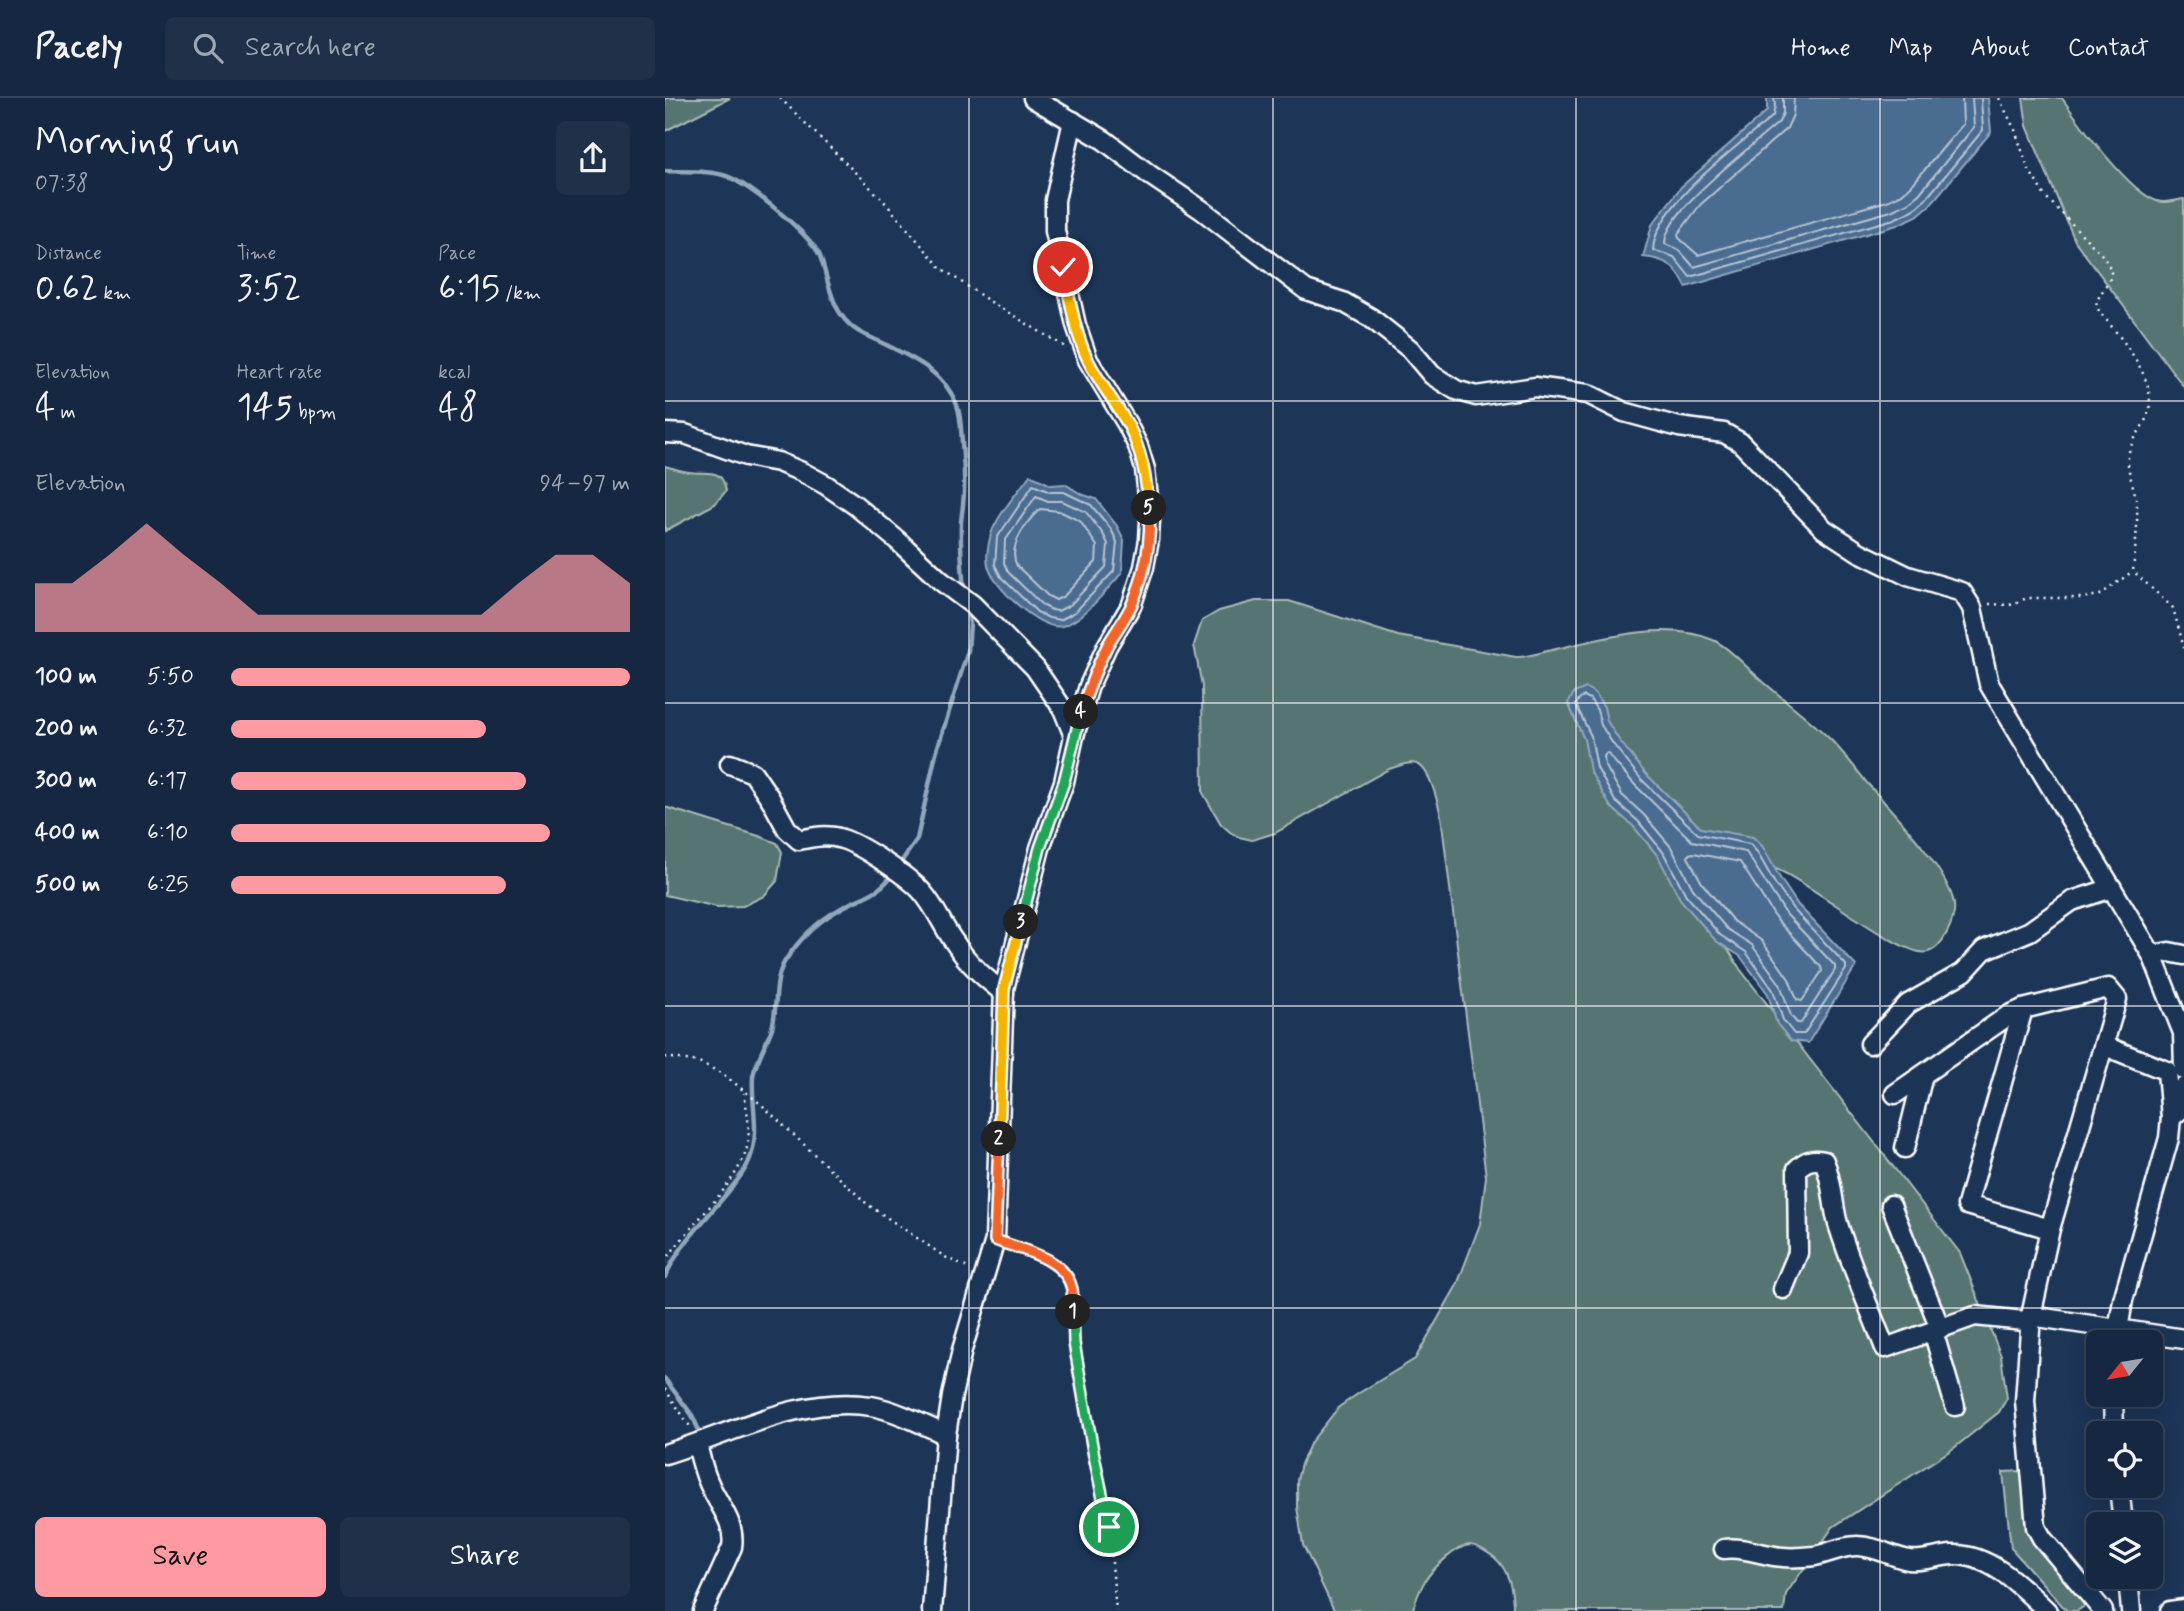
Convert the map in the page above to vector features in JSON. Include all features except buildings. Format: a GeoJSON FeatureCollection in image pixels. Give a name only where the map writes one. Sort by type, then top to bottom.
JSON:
{"type":"FeatureCollection","features":[{"type":"Feature","properties":{"kind":"street"},"geometry":{"type":"LineString","coordinates":[[1033,98],[1104,140],[1202,210],[1305,290],[1343,302],[1371,318],[1410,349],[1432,375],[1456,390],[1476,396],[1535,387],[1588,394],[1624,412],[1679,427],[1724,433],[1740,442],[1824,529],[1859,552],[1908,576],[1962,592],[1972,608],[1989,684],[2152,955],[2183,1033],[2184,1070]]}},
{"type":"Feature","properties":{"kind":"street"},"geometry":{"type":"LineString","coordinates":[[932,1611],[946,1435],[952,1396],[962,1350],[995,1240],[1004,993],[1040,848],[1064,782],[1089,686],[1107,646],[1132,604],[1144,567],[1150,521],[1145,469],[1138,446],[1128,424],[1088,360],[1076,325],[1055,231],[1055,200],[1073,121]]}},
{"type":"Feature","properties":{"kind":"street"},"geometry":{"type":"LineString","coordinates":[[665,433],[685,434],[746,456],[778,462],[803,472],[855,505],[941,581],[973,605],[1035,668],[1063,709],[1074,736]]}},
{"type":"Feature","properties":{"kind":"street"},"geometry":{"type":"LineString","coordinates":[[730,764],[753,773],[787,829],[799,840],[820,836],[841,838],[914,883],[978,973],[1004,993]]}},
{"type":"Feature","properties":{"kind":"street"},"geometry":{"type":"LineString","coordinates":[[1870,1044],[1908,1004],[1964,972],[1984,950],[2030,931],[2072,901],[2112,888]]}},
{"type":"Feature","properties":{"kind":"street"},"geometry":{"type":"LineString","coordinates":[[2152,955],[2169,952],[2184,955]]}},
{"type":"Feature","properties":{"kind":"street"},"geometry":{"type":"LineString","coordinates":[[1895,1094],[2009,1015],[2023,1009],[2108,988],[2117,999],[2050,1229],[2031,1316],[2025,1401],[2036,1527],[2042,1538],[2103,1611]]}},
{"type":"Feature","properties":{"kind":"street"},"geometry":{"type":"LineString","coordinates":[[2023,1009],[1967,1205],[2050,1229]]}},
{"type":"Feature","properties":{"kind":"street"},"geometry":{"type":"LineString","coordinates":[[2105,1046],[2167,1071],[2171,1118],[2169,1138],[2138,1240],[2118,1330]]}},
{"type":"Feature","properties":{"kind":"street"},"geometry":{"type":"LineString","coordinates":[[1905,1148],[1923,1075]]}},
{"type":"Feature","properties":{"kind":"street"},"geometry":{"type":"LineString","coordinates":[[2171,1118],[2181,1109],[2184,1087]]}},
{"type":"Feature","properties":{"kind":"street"},"geometry":{"type":"LineString","coordinates":[[1783,1289],[1798,1253],[1797,1169],[1804,1162],[1815,1158],[1824,1161],[1830,1174],[1838,1224],[1885,1348],[1975,1316],[2024,1321],[2031,1316],[2091,1330]]}},
{"type":"Feature","properties":{"kind":"street"},"geometry":{"type":"LineString","coordinates":[[1891,1205],[1936,1329],[1955,1406]]}},
{"type":"Feature","properties":{"kind":"street"},"geometry":{"type":"LineString","coordinates":[[2163,1338],[2184,1339]]}},
{"type":"Feature","properties":{"kind":"street"},"geometry":{"type":"LineString","coordinates":[[665,1454],[794,1410],[833,1404],[873,1406],[946,1435]]}},
{"type":"Feature","properties":{"kind":"street"},"geometry":{"type":"LineString","coordinates":[[697,1444],[707,1480],[731,1524],[734,1536],[732,1547],[703,1611]]}},
{"type":"Feature","properties":{"kind":"street"},"geometry":{"type":"LineString","coordinates":[[1724,1549],[1733,1548],[1782,1557],[1815,1556],[1856,1546],[1871,1547],[1918,1561],[1954,1555],[1968,1557],[1985,1562],[2005,1574],[2047,1611]]}},
{"type":"Feature","properties":{"kind":"street"},"geometry":{"type":"LineString","coordinates":[[2129,1589],[2131,1611]]}},
{"type":"Feature","properties":{"kind":"street"},"geometry":{"type":"LineString","coordinates":[[2170,1611],[2184,1609]]}},
{"type":"Feature","properties":{"kind":"path"},"geometry":{"type":"LineString","coordinates":[[780,98],[882,199],[941,268],[986,299],[1088,360]]}},
{"type":"Feature","properties":{"kind":"path"},"geometry":{"type":"LineString","coordinates":[[1999,98],[2015,131],[2028,168],[2044,195],[2102,255],[2111,269],[2111,276],[2096,302],[2099,311],[2129,350],[2147,382],[2150,406],[2147,418],[2128,456],[2137,508],[2133,571]]}},
{"type":"Feature","properties":{"kind":"path"},"geometry":{"type":"LineString","coordinates":[[1968,602],[2010,605],[2027,598],[2081,598],[2100,595],[2133,571]]}},
{"type":"Feature","properties":{"kind":"path"},"geometry":{"type":"LineString","coordinates":[[2133,571],[2173,608],[2184,648]]}},
{"type":"Feature","properties":{"kind":"path"},"geometry":{"type":"LineString","coordinates":[[665,1057],[699,1062],[723,1074],[762,1105],[867,1204],[945,1257],[985,1277]]}},
{"type":"Feature","properties":{"kind":"path"},"geometry":{"type":"LineString","coordinates":[[665,1262],[742,1160],[748,1144],[749,1122],[744,1091]]}},
{"type":"Feature","properties":{"kind":"path"},"geometry":{"type":"LineString","coordinates":[[995,1240],[1048,1260],[1060,1268],[1072,1288],[1074,1343],[1109,1527],[1116,1611]]}},
{"type":"Feature","properties":{"kind":"path"},"geometry":{"type":"LineString","coordinates":[[665,1247],[671,1252]]}},
{"type":"Feature","properties":{"kind":"path"},"geometry":{"type":"LineString","coordinates":[[665,1389],[691,1426],[697,1444]]}},
{"type":"Feature","properties":{"kind":"green space"},"geometry":{"type":"Polygon","coordinates":[[[665,98],[730,98],[665,131],[665,98]]]}},
{"type":"Feature","properties":{"kind":"green space"},"geometry":{"type":"Polygon","coordinates":[[[2023,98],[2062,98],[2106,156],[2133,185],[2157,201],[2184,199],[2184,387],[2075,241],[2027,126],[2023,98]]]}},
{"type":"Feature","properties":{"kind":"green space"},"geometry":{"type":"Polygon","coordinates":[[[665,466],[686,472],[717,475],[724,483],[726,491],[715,504],[665,531],[665,466]]]}},
{"type":"Feature","properties":{"kind":"green space"},"geometry":{"type":"Polygon","coordinates":[[[1256,601],[1289,601],[1398,636],[1516,657],[1608,637],[1652,631],[1694,634],[1713,640],[1731,652],[1835,744],[1918,841],[1950,890],[1954,904],[1951,924],[1939,945],[1928,952],[1916,951],[1898,944],[1776,869],[1766,870],[1716,929],[1740,969],[1960,1253],[2001,1356],[2007,1398],[1999,1412],[1954,1448],[1833,1527],[1786,1594],[1784,1611],[1513,1611],[1511,1589],[1504,1569],[1494,1557],[1470,1545],[1451,1554],[1433,1570],[1421,1588],[1412,1611],[1334,1610],[1303,1545],[1297,1507],[1297,1480],[1301,1464],[1311,1442],[1339,1407],[1415,1359],[1457,1285],[1480,1224],[1486,1177],[1441,816],[1426,772],[1414,763],[1389,769],[1275,833],[1252,840],[1239,837],[1221,824],[1203,793],[1202,686],[1194,645],[1202,621],[1219,611],[1256,601]]]}},
{"type":"Feature","properties":{"kind":"green space"},"geometry":{"type":"Polygon","coordinates":[[[665,807],[777,843],[782,852],[777,881],[764,896],[743,906],[717,907],[665,895],[665,807]]]}},
{"type":"Feature","properties":{"kind":"green space"},"geometry":{"type":"Polygon","coordinates":[[[2022,1471],[2027,1532],[2086,1605],[2077,1611],[2067,1611],[2011,1548],[2003,1472],[2022,1471]]]}},
{"type":"Feature","properties":{"kind":"water"},"geometry":{"type":"Polygon","coordinates":[[[1767,98],[1988,98],[1991,132],[1930,205],[1917,216],[1897,225],[1686,287],[1669,265],[1643,257],[1652,225],[1681,187],[1767,111],[1767,98]]]}},
{"type":"Feature","properties":{"kind":"water"},"geometry":{"type":"Polygon","coordinates":[[[1030,475],[1051,485],[1065,484],[1096,499],[1117,526],[1124,540],[1122,573],[1086,611],[1062,626],[1053,626],[1030,615],[1007,595],[991,574],[988,565],[987,552],[992,531],[1030,475]]]}},
{"type":"Feature","properties":{"kind":"water"},"geometry":{"type":"Polygon","coordinates":[[[1586,688],[1595,693],[1604,707],[1607,721],[1646,774],[1701,828],[1753,837],[1763,847],[1798,905],[1856,966],[1808,1043],[1791,1041],[1777,1024],[1768,994],[1740,956],[1716,941],[1680,899],[1658,856],[1633,826],[1610,806],[1590,771],[1584,739],[1568,703],[1574,693],[1586,688]]]}},
{"type":"Feature","properties":{"kind":"waterway"},"geometry":{"type":"LineString","coordinates":[[665,171],[723,175],[761,198],[792,223],[814,247],[820,256],[838,310],[849,324],[862,334],[923,365],[934,373],[951,393],[959,414],[964,466],[961,522],[964,591]]}},
{"type":"Feature","properties":{"kind":"waterway"},"geometry":{"type":"LineString","coordinates":[[899,865],[917,839],[936,753],[968,651],[970,623],[966,607]]}},
{"type":"Feature","properties":{"kind":"waterway"},"geometry":{"type":"LineString","coordinates":[[665,1277],[685,1243],[737,1181],[749,1161],[755,1130],[754,1073],[772,1028],[781,968],[815,926],[838,910],[875,891],[894,872]]}},
{"type":"Feature","properties":{"kind":"waterway"},"geometry":{"type":"LineString","coordinates":[[665,1379],[692,1415],[702,1437]]}},
{"type":"Feature","properties":{"kind":"route"},"geometry":{"type":"LineString","coordinates":[[1063,267],[1076,325],[1088,360],[1128,424],[1138,446],[1145,469],[1149,540],[1132,604],[1107,646],[1089,686],[1064,782],[1040,848],[1004,989],[995,1240],[1048,1260],[1060,1268],[1072,1288],[1074,1343],[1109,1527]]}}]}
